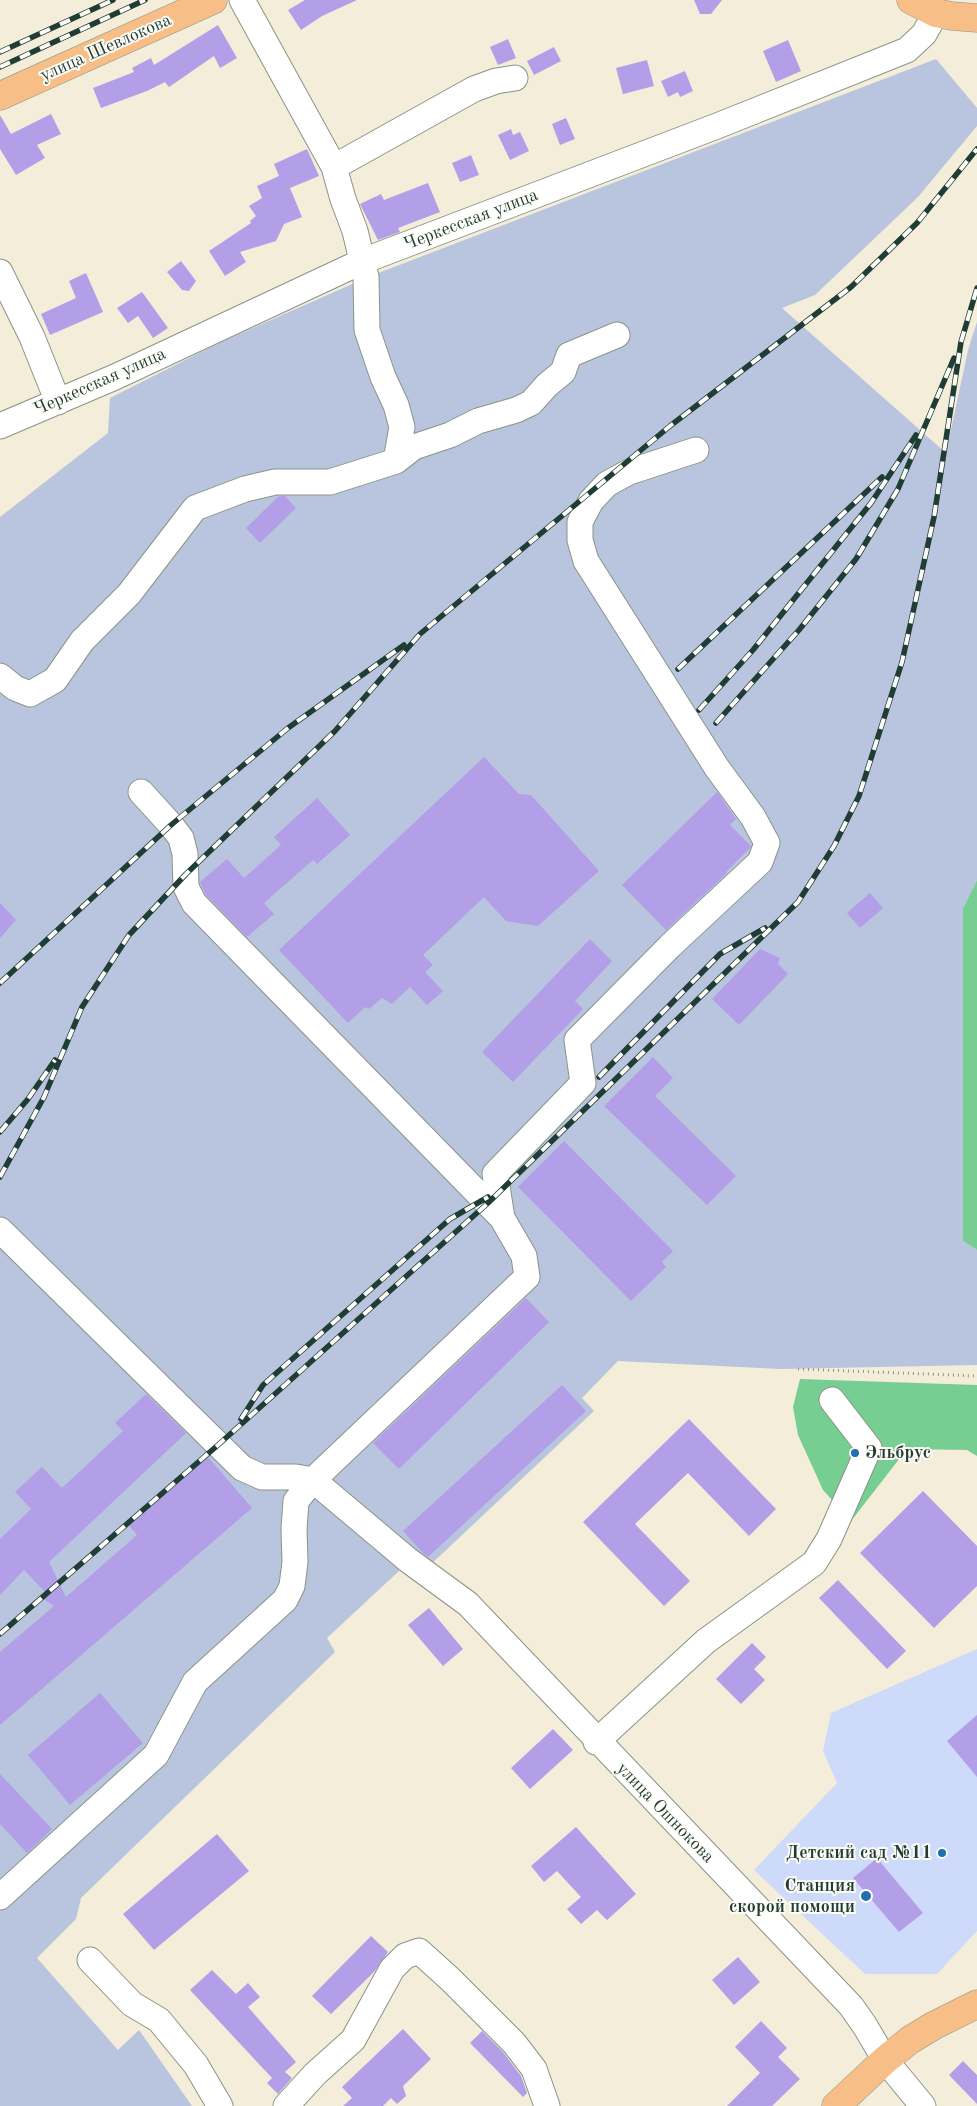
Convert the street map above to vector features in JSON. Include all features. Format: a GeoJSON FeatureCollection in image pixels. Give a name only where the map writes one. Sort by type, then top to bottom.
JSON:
{"type":"FeatureCollection","features":[{"type":"Feature","properties":{"kind":"main road","name":"улица Шевлокова"},"geometry":{"type":"LineString","coordinates":[[0,96],[213,0]]}},
{"type":"Feature","properties":{"kind":"main road"},"geometry":{"type":"LineString","coordinates":[[910,0],[936,13],[977,18]]}},
{"type":"Feature","properties":{"kind":"main road"},"geometry":{"type":"LineString","coordinates":[[836,2106],[885,2060],[910,2040],[977,2004]]}},
{"type":"Feature","properties":{"kind":"street"},"geometry":{"type":"LineString","coordinates":[[242,0],[334,167],[363,261],[366,277],[367,330],[383,377],[396,405],[402,427],[396,461]]}},
{"type":"Feature","properties":{"kind":"street","name":"Черкесская улица"},"geometry":{"type":"LineString","coordinates":[[0,426],[58,402],[363,261],[717,126],[906,50],[924,34],[936,13]]}},
{"type":"Feature","properties":{"kind":"street"},"geometry":{"type":"LineString","coordinates":[[334,167],[474,89],[496,81],[515,78]]}},
{"type":"Feature","properties":{"kind":"street"},"geometry":{"type":"LineString","coordinates":[[0,272],[32,337],[58,402]]}},
{"type":"Feature","properties":{"kind":"street"},"geometry":{"type":"LineString","coordinates":[[0,676],[15,688],[30,694],[55,680],[82,641],[129,594],[195,508],[245,489],[275,482],[330,482],[396,461],[414,448],[450,435],[478,421],[516,410],[531,403],[547,385],[563,372],[569,354],[617,335]]}},
{"type":"Feature","properties":{"kind":"street"},"geometry":{"type":"LineString","coordinates":[[502,1218],[495,1174],[583,1083],[577,1040],[670,946],[760,862],[767,843],[753,817],[717,768],[586,561],[580,540],[580,522],[591,501],[607,484],[629,472],[696,450]]}},
{"type":"Feature","properties":{"kind":"street"},"geometry":{"type":"LineString","coordinates":[[0,1897],[156,1755],[195,1682],[285,1600],[292,1586],[295,1562],[294,1529],[296,1501],[313,1480],[527,1277],[524,1256],[502,1218],[194,903],[186,887],[185,854],[181,838],[141,792]]}},
{"type":"Feature","properties":{"kind":"street"},"geometry":{"type":"LineString","coordinates":[[0,1230],[242,1468],[262,1477],[296,1477],[313,1480]]}},
{"type":"Feature","properties":{"kind":"street"},"geometry":{"type":"LineString","coordinates":[[596,1742],[706,1641],[814,1563],[829,1539],[868,1448],[832,1400]]}},
{"type":"Feature","properties":{"kind":"street","name":"улица Ошнокова"},"geometry":{"type":"LineString","coordinates":[[313,1480],[408,1560],[468,1604],[596,1742],[850,2006],[866,2026],[885,2060],[923,2106]]}},
{"type":"Feature","properties":{"kind":"street"},"geometry":{"type":"LineString","coordinates":[[286,2106],[315,2074],[353,2040],[392,1968],[405,1956],[419,1951],[514,2043],[534,2069],[547,2106]]}},
{"type":"Feature","properties":{"kind":"street"},"geometry":{"type":"LineString","coordinates":[[90,1960],[132,2004],[159,2020],[196,2065],[220,2106]]}},
{"type":"Feature","properties":{"kind":"path"},"geometry":{"type":"LineString","coordinates":[[798,1369],[977,1376]]}},
{"type":"Feature","properties":{"kind":"shaded area"},"geometry":{"type":"Polygon","coordinates":[[[936,59],[977,108],[977,126],[918,197],[815,295],[782,308],[946,453],[968,350],[977,322],[977,880],[963,908],[963,1241],[977,1250],[977,1365],[781,1369],[618,1361],[582,1398],[594,1411],[428,1567],[414,1557],[327,1638],[335,1652],[81,1898],[76,1919],[37,1958],[118,2050],[139,2030],[192,2106],[0,2106],[0,517],[108,433],[110,398],[219,343],[368,277],[936,59]]]}},
{"type":"Feature","properties":{"kind":"shaded area"},"geometry":{"type":"Polygon","coordinates":[[[977,1649],[977,1931],[937,1974],[865,1974],[754,1870],[837,1783],[823,1751],[831,1713],[977,1649]]]}},
{"type":"Feature","properties":{"kind":"green space"},"geometry":{"type":"Polygon","coordinates":[[[977,880],[977,1250],[963,1241],[963,908],[977,880]]]}},
{"type":"Feature","properties":{"kind":"green space","name":"Эльбрус"},"geometry":{"type":"Polygon","coordinates":[[[800,1379],[977,1385],[977,1456],[967,1450],[907,1449],[851,1521],[823,1490],[798,1435],[793,1407],[800,1379]]]}},
{"type":"Feature","properties":{"kind":"building"},"geometry":{"type":"Polygon","coordinates":[[[305,0],[357,0],[322,16],[301,30],[288,10],[305,0]]]}},
{"type":"Feature","properties":{"kind":"building"},"geometry":{"type":"Polygon","coordinates":[[[694,0],[722,0],[711,14],[700,14],[694,0]]]}},
{"type":"Feature","properties":{"kind":"building"},"geometry":{"type":"Polygon","coordinates":[[[218,25],[237,58],[220,68],[214,56],[169,87],[165,82],[147,91],[101,108],[93,88],[134,72],[132,68],[151,58],[154,65],[218,25]]]}},
{"type":"Feature","properties":{"kind":"building"},"geometry":{"type":"Polygon","coordinates":[[[508,39],[516,58],[498,65],[490,47],[508,39]]]}},
{"type":"Feature","properties":{"kind":"building"},"geometry":{"type":"Polygon","coordinates":[[[788,40],[801,71],[776,82],[763,51],[788,40]]]}},
{"type":"Feature","properties":{"kind":"building"},"geometry":{"type":"Polygon","coordinates":[[[554,47],[561,61],[534,75],[527,61],[554,47]]]}},
{"type":"Feature","properties":{"kind":"building"},"geometry":{"type":"Polygon","coordinates":[[[647,60],[654,86],[623,94],[616,68],[647,60]]]}},
{"type":"Feature","properties":{"kind":"building"},"geometry":{"type":"Polygon","coordinates":[[[685,71],[693,91],[680,97],[678,92],[668,97],[661,81],[685,71]]]}},
{"type":"Feature","properties":{"kind":"building"},"geometry":{"type":"Polygon","coordinates":[[[51,114],[61,134],[37,145],[45,158],[16,175],[0,149],[0,115],[11,134],[51,114]]]}},
{"type":"Feature","properties":{"kind":"building"},"geometry":{"type":"Polygon","coordinates":[[[566,118],[575,139],[560,145],[552,124],[566,118]]]}},
{"type":"Feature","properties":{"kind":"building"},"geometry":{"type":"Polygon","coordinates":[[[511,129],[513,135],[520,132],[529,151],[510,160],[498,135],[511,129]]]}},
{"type":"Feature","properties":{"kind":"building"},"geometry":{"type":"Polygon","coordinates":[[[307,149],[319,176],[290,188],[302,217],[284,224],[276,241],[240,252],[246,262],[225,276],[209,251],[251,223],[250,221],[256,216],[249,206],[262,198],[257,186],[279,176],[274,164],[307,149]]]}},
{"type":"Feature","properties":{"kind":"building"},"geometry":{"type":"Polygon","coordinates":[[[471,155],[479,175],[460,182],[452,163],[471,155]]]}},
{"type":"Feature","properties":{"kind":"building"},"geometry":{"type":"Polygon","coordinates":[[[428,183],[440,212],[398,228],[400,232],[378,240],[360,204],[381,194],[384,200],[428,183]]]}},
{"type":"Feature","properties":{"kind":"building"},"geometry":{"type":"Polygon","coordinates":[[[181,261],[196,281],[189,291],[182,290],[167,272],[181,261]]]}},
{"type":"Feature","properties":{"kind":"building"},"geometry":{"type":"Polygon","coordinates":[[[86,273],[103,312],[50,335],[41,314],[76,298],[69,281],[86,273]]]}},
{"type":"Feature","properties":{"kind":"building"},"geometry":{"type":"Polygon","coordinates":[[[142,292],[168,328],[153,338],[138,316],[128,323],[117,308],[142,292]]]}},
{"type":"Feature","properties":{"kind":"building"},"geometry":{"type":"Polygon","coordinates":[[[279,496],[285,496],[296,508],[260,543],[246,528],[279,496]]]}},
{"type":"Feature","properties":{"kind":"building"},"geometry":{"type":"Polygon","coordinates":[[[484,757],[519,794],[531,795],[599,871],[538,926],[506,921],[484,897],[423,955],[433,965],[425,972],[443,991],[427,1005],[410,987],[392,1004],[382,998],[369,1009],[365,1007],[348,1023],[279,950],[484,757]]]}},
{"type":"Feature","properties":{"kind":"building"},"geometry":{"type":"Polygon","coordinates":[[[717,792],[736,819],[730,825],[751,846],[727,873],[666,930],[622,885],[717,792]]]}},
{"type":"Feature","properties":{"kind":"building"},"geometry":{"type":"Polygon","coordinates":[[[317,798],[350,835],[317,864],[313,860],[264,903],[274,914],[247,937],[206,895],[200,882],[227,859],[244,878],[281,845],[274,837],[317,798]]]}},
{"type":"Feature","properties":{"kind":"building"},"geometry":{"type":"Polygon","coordinates":[[[870,893],[883,908],[860,928],[847,913],[870,893]]]}},
{"type":"Feature","properties":{"kind":"building"},"geometry":{"type":"Polygon","coordinates":[[[0,903],[16,920],[0,938],[0,903]]]}},
{"type":"Feature","properties":{"kind":"building"},"geometry":{"type":"Polygon","coordinates":[[[590,939],[612,961],[575,1001],[583,1009],[513,1082],[482,1052],[590,939]]]}},
{"type":"Feature","properties":{"kind":"building"},"geometry":{"type":"Polygon","coordinates":[[[760,949],[780,958],[778,964],[788,974],[739,1025],[712,999],[760,949]]]}},
{"type":"Feature","properties":{"kind":"building"},"geometry":{"type":"Polygon","coordinates":[[[653,1057],[673,1078],[655,1096],[736,1176],[707,1205],[604,1106],[653,1057]]]}},
{"type":"Feature","properties":{"kind":"building"},"geometry":{"type":"Polygon","coordinates":[[[564,1141],[673,1251],[662,1262],[666,1267],[631,1301],[518,1187],[564,1141]]]}},
{"type":"Feature","properties":{"kind":"building"},"geometry":{"type":"Polygon","coordinates":[[[526,1298],[549,1322],[399,1469],[373,1443],[526,1298]]]}},
{"type":"Feature","properties":{"kind":"building"},"geometry":{"type":"Polygon","coordinates":[[[562,1385],[586,1411],[428,1557],[424,1554],[403,1531],[562,1385]]]}},
{"type":"Feature","properties":{"kind":"building"},"geometry":{"type":"Polygon","coordinates":[[[146,1394],[186,1433],[49,1562],[66,1597],[137,1535],[129,1526],[208,1457],[252,1508],[0,1725],[0,1652],[54,1606],[43,1599],[48,1595],[24,1570],[0,1595],[0,1539],[31,1509],[15,1492],[42,1467],[62,1488],[123,1431],[115,1423],[146,1394]]]}},
{"type":"Feature","properties":{"kind":"building"},"geometry":{"type":"Polygon","coordinates":[[[689,1419],[776,1509],[749,1536],[688,1473],[635,1524],[690,1581],[664,1606],[583,1522],[689,1419]]]}},
{"type":"Feature","properties":{"kind":"building"},"geometry":{"type":"Polygon","coordinates":[[[923,1491],[977,1546],[977,1586],[934,1628],[860,1553],[923,1491]]]}},
{"type":"Feature","properties":{"kind":"building"},"geometry":{"type":"Polygon","coordinates":[[[838,1580],[906,1651],[887,1669],[819,1598],[838,1580]]]}},
{"type":"Feature","properties":{"kind":"building"},"geometry":{"type":"Polygon","coordinates":[[[429,1608],[463,1649],[443,1666],[408,1625],[429,1608]]]}},
{"type":"Feature","properties":{"kind":"building"},"geometry":{"type":"Polygon","coordinates":[[[752,1643],[766,1657],[754,1669],[765,1680],[741,1704],[716,1679],[752,1643]]]}},
{"type":"Feature","properties":{"kind":"building"},"geometry":{"type":"Polygon","coordinates":[[[100,1693],[143,1743],[70,1805],[28,1755],[100,1693]]]}},
{"type":"Feature","properties":{"kind":"building"},"geometry":{"type":"Polygon","coordinates":[[[977,1715],[977,1777],[947,1741],[977,1715]]]}},
{"type":"Feature","properties":{"kind":"building"},"geometry":{"type":"Polygon","coordinates":[[[553,1729],[573,1750],[530,1789],[511,1768],[553,1729]]]}},
{"type":"Feature","properties":{"kind":"building"},"geometry":{"type":"Polygon","coordinates":[[[0,1774],[52,1829],[27,1853],[0,1824],[0,1774]]]}},
{"type":"Feature","properties":{"kind":"building"},"geometry":{"type":"Polygon","coordinates":[[[576,1827],[636,1894],[607,1920],[597,1910],[581,1924],[567,1909],[581,1897],[557,1871],[544,1882],[531,1866],[576,1827]]]}},
{"type":"Feature","properties":{"kind":"building"},"geometry":{"type":"Polygon","coordinates":[[[217,1834],[249,1871],[154,1950],[123,1914],[217,1834]]]}},
{"type":"Feature","properties":{"kind":"building"},"geometry":{"type":"Polygon","coordinates":[[[877,1858],[923,1913],[899,1932],[853,1878],[877,1858]]]}},
{"type":"Feature","properties":{"kind":"building"},"geometry":{"type":"Polygon","coordinates":[[[371,1936],[388,1952],[375,1971],[331,2014],[312,1996],[371,1936]]]}},
{"type":"Feature","properties":{"kind":"building"},"geometry":{"type":"Polygon","coordinates":[[[738,1957],[760,1982],[734,2005],[712,1980],[738,1957]]]}},
{"type":"Feature","properties":{"kind":"building"},"geometry":{"type":"Polygon","coordinates":[[[212,1970],[236,1994],[248,1983],[260,1997],[248,2007],[296,2062],[285,2072],[292,2078],[278,2094],[267,2083],[272,2078],[190,1990],[212,1970]]]}},
{"type":"Feature","properties":{"kind":"building"},"geometry":{"type":"Polygon","coordinates":[[[761,2021],[787,2048],[778,2057],[800,2079],[772,2106],[727,2106],[760,2073],[735,2047],[761,2021]]]}},
{"type":"Feature","properties":{"kind":"building"},"geometry":{"type":"Polygon","coordinates":[[[403,2029],[431,2059],[403,2086],[406,2096],[397,2104],[391,2098],[383,2106],[343,2106],[352,2098],[342,2087],[403,2029]]]}},
{"type":"Feature","properties":{"kind":"building"},"geometry":{"type":"Polygon","coordinates":[[[482,2031],[503,2052],[521,2076],[527,2093],[523,2097],[470,2043],[482,2031]]]}},
{"type":"Feature","properties":{"kind":"building"},"geometry":{"type":"Polygon","coordinates":[[[963,2061],[977,2075],[977,2104],[949,2075],[963,2061]]]}},
{"type":"Feature","properties":{"kind":"railway"},"geometry":{"type":"LineString","coordinates":[[0,52],[113,0]]}},
{"type":"Feature","properties":{"kind":"railway"},"geometry":{"type":"LineString","coordinates":[[0,67],[145,0]]}},
{"type":"Feature","properties":{"kind":"railway"},"geometry":{"type":"LineString","coordinates":[[0,1177],[44,1097],[82,1007],[129,935],[186,874],[335,731],[420,634],[670,426],[851,287],[917,223],[977,149]]}},
{"type":"Feature","properties":{"kind":"railway"},"geometry":{"type":"LineString","coordinates":[[0,1634],[218,1445],[488,1203],[798,902],[834,846],[859,796],[902,662],[934,517],[961,342],[977,288]]}},
{"type":"Feature","properties":{"kind":"railway"},"geometry":{"type":"LineString","coordinates":[[716,723],[799,630],[856,559],[898,489],[954,358]]}},
{"type":"Feature","properties":{"kind":"railway"},"geometry":{"type":"LineString","coordinates":[[699,710],[753,650],[871,503],[916,435]]}},
{"type":"Feature","properties":{"kind":"railway"},"geometry":{"type":"LineString","coordinates":[[678,669],[882,477]]}},
{"type":"Feature","properties":{"kind":"railway"},"geometry":{"type":"LineString","coordinates":[[0,983],[171,825],[288,728],[404,645]]}},
{"type":"Feature","properties":{"kind":"railway"},"geometry":{"type":"LineString","coordinates":[[599,1077],[720,954],[765,928]]}},
{"type":"Feature","properties":{"kind":"railway"},"geometry":{"type":"LineString","coordinates":[[0,1132],[28,1099],[55,1060]]}},
{"type":"Feature","properties":{"kind":"railway"},"geometry":{"type":"LineString","coordinates":[[241,1419],[263,1385],[450,1219],[488,1197]]}},
{"type":"Feature","properties":{"kind":"place","name":"Эльбрус"},"geometry":{"type":"Point","coordinates":[855,1453]}},
{"type":"Feature","properties":{"kind":"place","name":"Детский сад №11"},"geometry":{"type":"Point","coordinates":[942,1853]}},
{"type":"Feature","properties":{"kind":"place","name":"Станция скорой помощи"},"geometry":{"type":"Point","coordinates":[866,1896]}}]}
